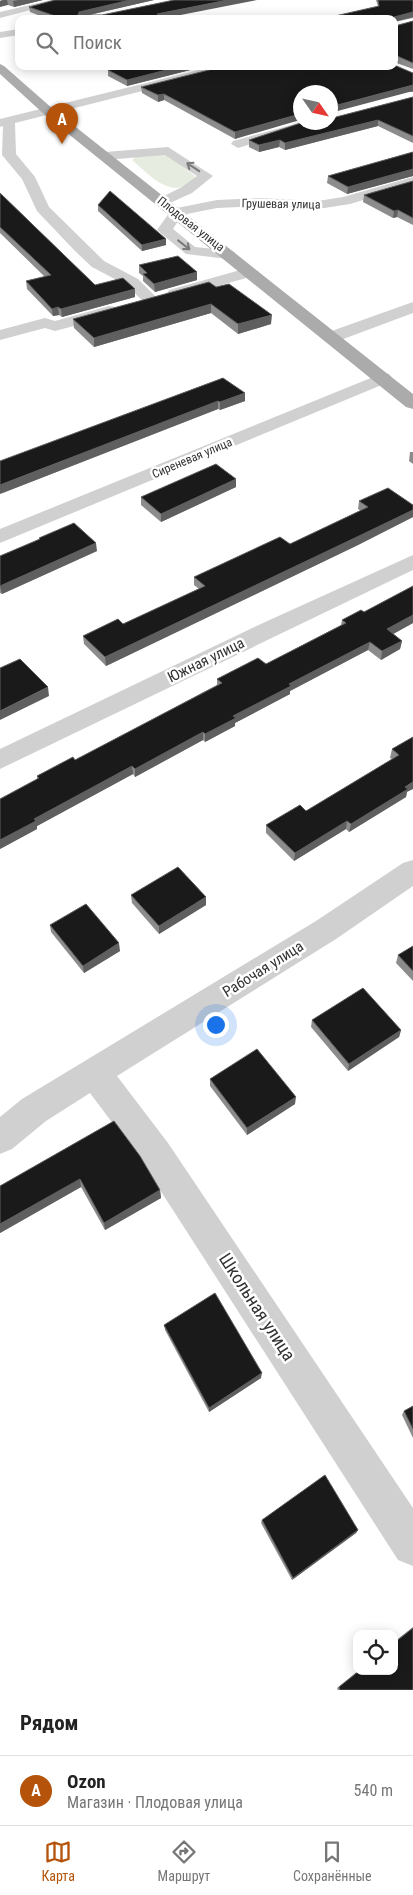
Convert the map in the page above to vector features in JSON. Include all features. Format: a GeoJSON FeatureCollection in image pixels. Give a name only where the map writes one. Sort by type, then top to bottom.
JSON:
{"type":"FeatureCollection","features":[{"type":"Feature","properties":{"kind":"main road","name":"Плодовая улица"},"geometry":{"type":"LineString","coordinates":[[0,68],[49,112],[177,212],[413,404]]}},
{"type":"Feature","properties":{"kind":"street"},"geometry":{"type":"LineString","coordinates":[[0,16],[64,0]]}},
{"type":"Feature","properties":{"kind":"street"},"geometry":{"type":"LineString","coordinates":[[0,35],[15,33]]}},
{"type":"Feature","properties":{"kind":"street"},"geometry":{"type":"LineString","coordinates":[[150,299],[132,282],[98,264],[86,254],[42,208],[36,191],[28,177],[9,155],[5,122],[214,70]]}},
{"type":"Feature","properties":{"kind":"street"},"geometry":{"type":"LineString","coordinates":[[238,144],[293,129]]}},
{"type":"Feature","properties":{"kind":"street"},"geometry":{"type":"LineString","coordinates":[[105,156],[168,151],[206,176],[187,190],[163,202]]}},
{"type":"Feature","properties":{"kind":"street","name":"Грушевая улица"},"geometry":{"type":"LineString","coordinates":[[177,212],[217,204],[258,202],[318,205],[345,201],[413,181]]}},
{"type":"Feature","properties":{"kind":"street"},"geometry":{"type":"LineString","coordinates":[[177,212],[165,230],[191,250],[228,254]]}},
{"type":"Feature","properties":{"kind":"street"},"geometry":{"type":"LineString","coordinates":[[0,335],[45,323],[55,326],[251,272]]}},
{"type":"Feature","properties":{"kind":"street"},"geometry":{"type":"LineString","coordinates":[[332,337],[413,307]]}},
{"type":"Feature","properties":{"kind":"street","name":"Сиреневая улица"},"geometry":{"type":"LineString","coordinates":[[0,537],[383,378]]}},
{"type":"Feature","properties":{"kind":"street","name":"Южная улица"},"geometry":{"type":"LineString","coordinates":[[0,760],[271,628],[413,562]]}},
{"type":"Feature","properties":{"kind":"street","name":"Рабочая улица"},"geometry":{"type":"LineString","coordinates":[[0,1138],[34,1110],[326,930],[413,871]]}},
{"type":"Feature","properties":{"kind":"street","name":"Школьная улица"},"geometry":{"type":"LineString","coordinates":[[94,1072],[156,1154],[413,1545]]}},
{"type":"Feature","properties":{"kind":"shaded area"},"geometry":{"type":"Polygon","coordinates":[[[156,153],[168,155],[195,176],[194,182],[185,187],[176,188],[168,186],[153,178],[132,160],[138,155],[156,153]]]}},
{"type":"Feature","properties":{"kind":"building"},"geometry":{"type":"Polygon","coordinates":[[[55,0],[130,0],[79,12],[78,15],[52,15],[29,7],[55,0]]]}},
{"type":"Feature","properties":{"kind":"building"},"geometry":{"type":"Polygon","coordinates":[[[174,0],[228,0],[157,14],[159,15],[102,15],[174,0]]]}},
{"type":"Feature","properties":{"kind":"building"},"geometry":{"type":"Polygon","coordinates":[[[378,0],[413,0],[413,12],[398,16],[340,15],[379,6],[378,0]]]}},
{"type":"Feature","properties":{"kind":"building"},"geometry":{"type":"Polygon","coordinates":[[[413,21],[413,63],[398,56],[398,25],[413,21]]]}},
{"type":"Feature","properties":{"kind":"building"},"geometry":{"type":"Polygon","coordinates":[[[398,67],[413,73],[413,85],[338,105],[338,85],[293,85],[293,116],[235,132],[164,94],[158,95],[141,87],[209,70],[398,70],[398,67]]]}},
{"type":"Feature","properties":{"kind":"building"},"geometry":{"type":"Polygon","coordinates":[[[108,70],[166,70],[127,80],[108,70]]]}},
{"type":"Feature","properties":{"kind":"building"},"geometry":{"type":"Polygon","coordinates":[[[413,97],[413,136],[378,120],[338,130],[338,116],[413,97]]]}},
{"type":"Feature","properties":{"kind":"building"},"geometry":{"type":"Polygon","coordinates":[[[293,126],[293,130],[338,130],[285,143],[280,140],[259,145],[249,140],[293,126]]]}},
{"type":"Feature","properties":{"kind":"building"},"geometry":{"type":"Polygon","coordinates":[[[413,152],[413,169],[348,187],[328,176],[413,152]]]}},
{"type":"Feature","properties":{"kind":"building"},"geometry":{"type":"Polygon","coordinates":[[[413,181],[413,218],[398,210],[394,211],[364,195],[413,181]]]}},
{"type":"Feature","properties":{"kind":"building"},"geometry":{"type":"Polygon","coordinates":[[[110,191],[166,239],[142,245],[98,205],[110,191]]]}},
{"type":"Feature","properties":{"kind":"building"},"geometry":{"type":"Polygon","coordinates":[[[0,193],[95,285],[123,278],[135,289],[61,309],[58,307],[52,309],[26,281],[51,275],[0,227],[0,193]]]}},
{"type":"Feature","properties":{"kind":"building"},"geometry":{"type":"Polygon","coordinates":[[[178,256],[197,272],[154,284],[143,274],[147,273],[139,265],[178,256]]]}},
{"type":"Feature","properties":{"kind":"building"},"geometry":{"type":"Polygon","coordinates":[[[209,282],[216,287],[229,284],[272,315],[238,324],[211,304],[94,338],[73,319],[209,282]]]}},
{"type":"Feature","properties":{"kind":"building"},"geometry":{"type":"Polygon","coordinates":[[[223,378],[245,393],[220,402],[218,401],[0,485],[0,461],[223,378]]]}},
{"type":"Feature","properties":{"kind":"building"},"geometry":{"type":"Polygon","coordinates":[[[216,464],[236,479],[161,514],[141,497],[216,464]]]}},
{"type":"Feature","properties":{"kind":"building"},"geometry":{"type":"Polygon","coordinates":[[[388,488],[413,505],[413,510],[105,657],[83,636],[118,619],[123,624],[205,586],[194,577],[280,537],[290,544],[368,507],[359,501],[388,488]]]}},
{"type":"Feature","properties":{"kind":"building"},"geometry":{"type":"Polygon","coordinates":[[[74,523],[96,543],[0,586],[0,556],[74,523]]]}},
{"type":"Feature","properties":{"kind":"building"},"geometry":{"type":"Polygon","coordinates":[[[413,586],[413,615],[387,629],[402,641],[382,651],[370,642],[289,684],[291,686],[233,716],[236,718],[205,734],[203,732],[135,769],[132,766],[34,819],[36,821],[0,840],[0,799],[39,778],[37,776],[73,757],[75,760],[222,683],[217,679],[258,658],[266,664],[346,623],[342,620],[361,610],[364,612],[413,586]]]}},
{"type":"Feature","properties":{"kind":"building"},"geometry":{"type":"Polygon","coordinates":[[[20,659],[48,687],[0,711],[0,668],[20,659]]]}},
{"type":"Feature","properties":{"kind":"building"},"geometry":{"type":"Polygon","coordinates":[[[413,737],[413,782],[405,787],[408,789],[351,824],[347,821],[295,853],[266,825],[300,805],[306,811],[399,755],[392,749],[413,737]]]}},
{"type":"Feature","properties":{"kind":"building"},"geometry":{"type":"Polygon","coordinates":[[[178,867],[206,897],[159,926],[131,895],[178,867]]]}},
{"type":"Feature","properties":{"kind":"building"},"geometry":{"type":"Polygon","coordinates":[[[86,904],[119,943],[83,966],[50,925],[86,904]]]}},
{"type":"Feature","properties":{"kind":"building"},"geometry":{"type":"Polygon","coordinates":[[[413,946],[413,971],[398,955],[413,946]]]}},
{"type":"Feature","properties":{"kind":"building"},"geometry":{"type":"Polygon","coordinates":[[[363,988],[401,1030],[349,1064],[312,1020],[363,988]]]}},
{"type":"Feature","properties":{"kind":"building"},"geometry":{"type":"Polygon","coordinates":[[[257,1049],[296,1097],[247,1128],[210,1079],[257,1049]]]}},
{"type":"Feature","properties":{"kind":"building"},"geometry":{"type":"Polygon","coordinates":[[[114,1121],[140,1156],[160,1190],[104,1223],[80,1179],[0,1224],[0,1186],[114,1121]]]}},
{"type":"Feature","properties":{"kind":"building"},"geometry":{"type":"Polygon","coordinates":[[[215,1293],[262,1373],[209,1408],[164,1325],[215,1293]]]}},
{"type":"Feature","properties":{"kind":"building"},"geometry":{"type":"Polygon","coordinates":[[[413,1406],[413,1429],[404,1411],[413,1406]]]}},
{"type":"Feature","properties":{"kind":"building"},"geometry":{"type":"Polygon","coordinates":[[[325,1475],[358,1530],[293,1578],[262,1520],[325,1475]]]}},
{"type":"Feature","properties":{"kind":"building"},"geometry":{"type":"Polygon","coordinates":[[[413,1628],[413,1690],[340,1690],[339,1687],[354,1675],[398,1675],[398,1640],[413,1628]]]}},
{"type":"Feature","properties":{"kind":"place","name":"Ozon"},"geometry":{"type":"Point","coordinates":[62,144]}}]}
